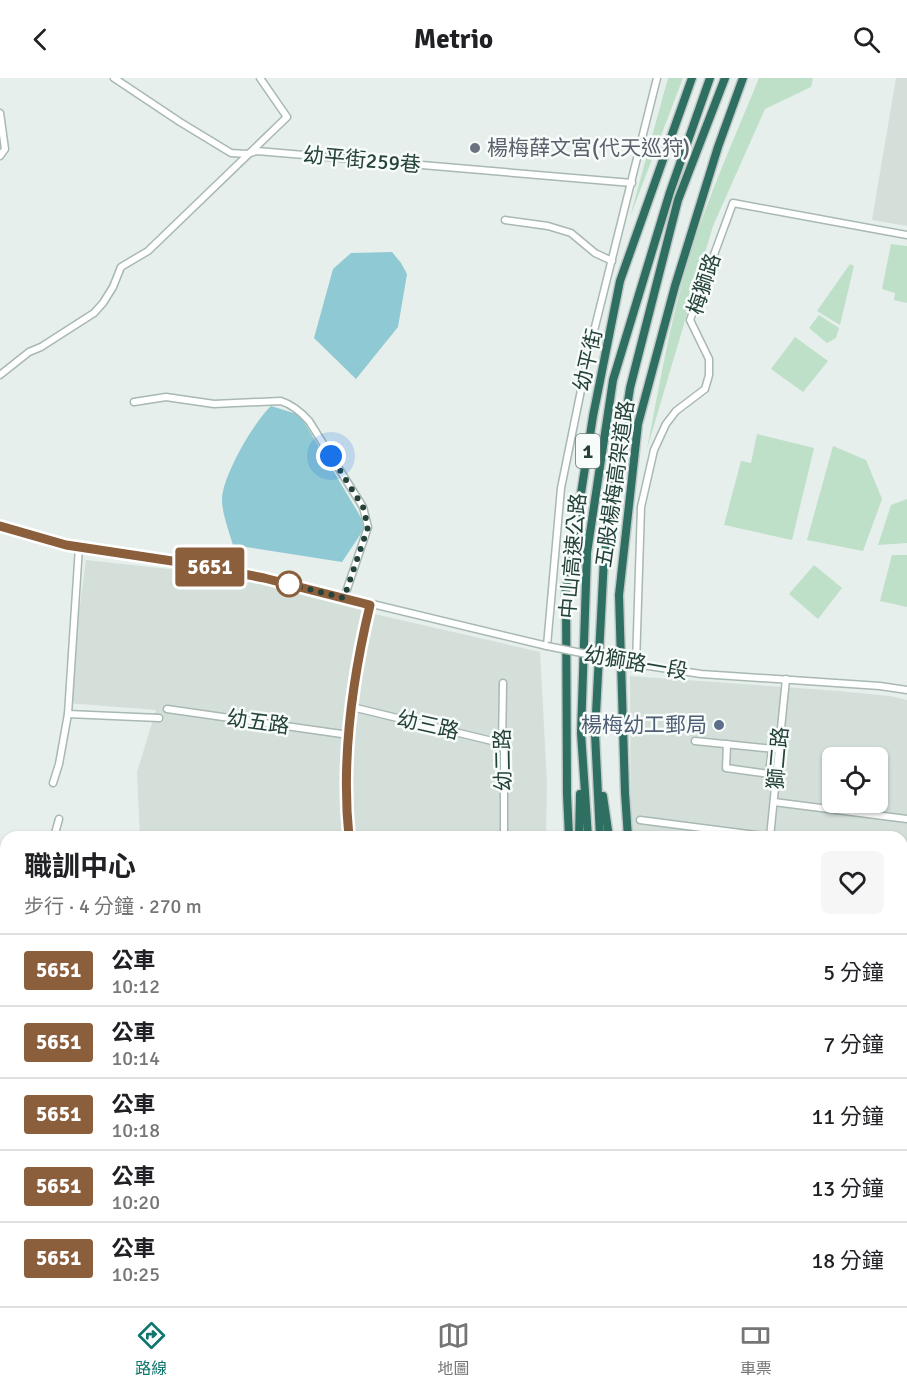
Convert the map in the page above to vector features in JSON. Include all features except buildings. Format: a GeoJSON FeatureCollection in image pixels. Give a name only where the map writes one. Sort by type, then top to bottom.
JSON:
{"type":"FeatureCollection","features":[{"type":"Feature","properties":{"kind":"highway","name":"五股楊梅高架道路"},"geometry":{"type":"LineString","coordinates":[[570,831],[567,794],[566,590],[593,416],[620,281],[692,78]]}},
{"type":"Feature","properties":{"kind":"highway","name":"中山高速公路"},"geometry":{"type":"LineString","coordinates":[[588,831],[581,733],[587,553],[614,380],[669,192],[710,78]]}},
{"type":"Feature","properties":{"kind":"highway","name":"中山高速公路"},"geometry":{"type":"LineString","coordinates":[[600,831],[595,733],[604,558],[630,388],[678,200],[725,78]]}},
{"type":"Feature","properties":{"kind":"highway","name":"五股楊梅高架道路"},"geometry":{"type":"LineString","coordinates":[[628,831],[619,595],[638,424],[675,286],[718,147],[743,78]]}},
{"type":"Feature","properties":{"kind":"highway"},"geometry":{"type":"LineString","coordinates":[[579,831],[581,733]]}},
{"type":"Feature","properties":{"kind":"highway"},"geometry":{"type":"LineString","coordinates":[[596,748],[608,831]]}},
{"type":"Feature","properties":{"kind":"street","name":"幼平街259巷"},"geometry":{"type":"LineString","coordinates":[[114,78],[231,153],[247,154],[257,151],[632,183]]}},
{"type":"Feature","properties":{"kind":"street"},"geometry":{"type":"LineString","coordinates":[[0,375],[29,352],[41,347],[94,313],[108,295],[121,267],[148,251],[286,117],[260,78]]}},
{"type":"Feature","properties":{"kind":"street","name":"幼平街"},"geometry":{"type":"LineString","coordinates":[[547,646],[561,488],[589,351],[657,78]]}},
{"type":"Feature","properties":{"kind":"street"},"geometry":{"type":"LineString","coordinates":[[0,113],[6,149],[0,156]]}},
{"type":"Feature","properties":{"kind":"street","name":"梅獅路"},"geometry":{"type":"LineString","coordinates":[[636,664],[641,507],[654,450],[666,424],[676,411],[705,389],[709,375],[708,359],[690,320],[733,203],[907,235]]}},
{"type":"Feature","properties":{"kind":"street"},"geometry":{"type":"LineString","coordinates":[[505,220],[548,226],[571,233],[595,253],[612,261]]}},
{"type":"Feature","properties":{"kind":"street"},"geometry":{"type":"LineString","coordinates":[[134,402],[166,397],[214,404],[281,401],[289,403],[302,413],[363,507],[368,527],[344,598]]}},
{"type":"Feature","properties":{"kind":"street","name":"幼獅路一段"},"geometry":{"type":"LineString","coordinates":[[0,526],[79,547],[264,578],[547,646],[636,664],[701,674],[879,686],[907,690]]}},
{"type":"Feature","properties":{"kind":"street"},"geometry":{"type":"LineString","coordinates":[[53,783],[59,764],[68,714],[79,547]]}},
{"type":"Feature","properties":{"kind":"street"},"geometry":{"type":"LineString","coordinates":[[348,831],[345,799],[349,735],[360,644],[370,605]]}},
{"type":"Feature","properties":{"kind":"street","name":"獅二路"},"geometry":{"type":"LineString","coordinates":[[772,831],[775,749],[786,679]]}},
{"type":"Feature","properties":{"kind":"street","name":"幼二路"},"geometry":{"type":"LineString","coordinates":[[503,683],[504,831]]}},
{"type":"Feature","properties":{"kind":"street","name":"幼三路"},"geometry":{"type":"LineString","coordinates":[[352,707],[492,741],[502,747]]}},
{"type":"Feature","properties":{"kind":"street","name":"幼五路"},"geometry":{"type":"LineString","coordinates":[[167,709],[349,735]]}},
{"type":"Feature","properties":{"kind":"street"},"geometry":{"type":"LineString","coordinates":[[68,714],[159,718]]}},
{"type":"Feature","properties":{"kind":"street"},"geometry":{"type":"LineString","coordinates":[[695,741],[728,744],[775,749],[769,774],[726,768],[728,744]]}},
{"type":"Feature","properties":{"kind":"street"},"geometry":{"type":"LineString","coordinates":[[774,802],[907,819]]}},
{"type":"Feature","properties":{"kind":"street"},"geometry":{"type":"LineString","coordinates":[[56,831],[59,819]]}},
{"type":"Feature","properties":{"kind":"street"},"geometry":{"type":"LineString","coordinates":[[640,820],[725,831]]}},
{"type":"Feature","properties":{"kind":"shaded area"},"geometry":{"type":"Polygon","coordinates":[[[896,78],[907,78],[907,226],[872,220],[896,78]]]}},
{"type":"Feature","properties":{"kind":"shaded area"},"geometry":{"type":"Polygon","coordinates":[[[86,560],[224,575],[313,594],[379,615],[540,652],[547,782],[546,831],[140,831],[137,772],[156,710],[67,703],[86,560]]]}},
{"type":"Feature","properties":{"kind":"shaded area"},"geometry":{"type":"Polygon","coordinates":[[[630,676],[890,696],[907,700],[907,831],[631,831],[630,676]]]}},
{"type":"Feature","properties":{"kind":"green space"},"geometry":{"type":"Polygon","coordinates":[[[668,78],[683,78],[630,217],[668,78]]]}},
{"type":"Feature","properties":{"kind":"green space"},"geometry":{"type":"Polygon","coordinates":[[[759,78],[813,78],[811,87],[765,109],[713,226],[647,449],[670,331],[688,261],[712,192],[759,78]]]}},
{"type":"Feature","properties":{"kind":"green space"},"geometry":{"type":"Polygon","coordinates":[[[891,244],[907,246],[907,303],[894,300],[895,293],[882,289],[891,244]]]}},
{"type":"Feature","properties":{"kind":"green space"},"geometry":{"type":"Polygon","coordinates":[[[850,264],[854,266],[840,325],[817,311],[850,264]]]}},
{"type":"Feature","properties":{"kind":"green space"},"geometry":{"type":"Polygon","coordinates":[[[819,315],[839,328],[836,338],[827,343],[809,328],[819,315]]]}},
{"type":"Feature","properties":{"kind":"green space"},"geometry":{"type":"Polygon","coordinates":[[[795,337],[828,361],[803,392],[771,369],[795,337]]]}},
{"type":"Feature","properties":{"kind":"green space"},"geometry":{"type":"Polygon","coordinates":[[[757,434],[814,448],[792,540],[724,525],[741,461],[751,463],[757,434]]]}},
{"type":"Feature","properties":{"kind":"green space"},"geometry":{"type":"Polygon","coordinates":[[[833,446],[866,460],[882,499],[863,551],[807,540],[833,446]]]}},
{"type":"Feature","properties":{"kind":"green space"},"geometry":{"type":"Polygon","coordinates":[[[907,499],[907,543],[878,545],[891,505],[907,499]]]}},
{"type":"Feature","properties":{"kind":"green space"},"geometry":{"type":"Polygon","coordinates":[[[892,555],[907,555],[907,607],[880,601],[892,555]]]}},
{"type":"Feature","properties":{"kind":"green space"},"geometry":{"type":"Polygon","coordinates":[[[814,565],[842,588],[818,619],[789,594],[814,565]]]}},
{"type":"Feature","properties":{"kind":"water"},"geometry":{"type":"Polygon","coordinates":[[[392,252],[407,274],[398,327],[356,379],[314,338],[333,269],[351,253],[392,252]]]}},
{"type":"Feature","properties":{"kind":"water"},"geometry":{"type":"Polygon","coordinates":[[[271,406],[300,415],[366,526],[342,562],[233,545],[223,511],[224,489],[240,450],[256,424],[271,406]]]}},
{"type":"Feature","properties":{"kind":"bus line","name":"5651"},"geometry":{"type":"LineString","coordinates":[[0,526],[66,545],[192,564],[264,578],[370,605],[360,644],[350,721],[345,799],[348,831]]}},
{"type":"Feature","properties":{"kind":"place","name":"楊梅薛文宮(代天巡狩)"},"geometry":{"type":"Point","coordinates":[475,148]}},
{"type":"Feature","properties":{"kind":"place","name":"楊梅幼工郵局"},"geometry":{"type":"Point","coordinates":[719,725]}},
{"type":"Feature","properties":{"kind":"route"},"geometry":{"type":"LineString","coordinates":[[289,584],[284,583],[344,598],[368,527],[363,507],[331,456]]}}]}
